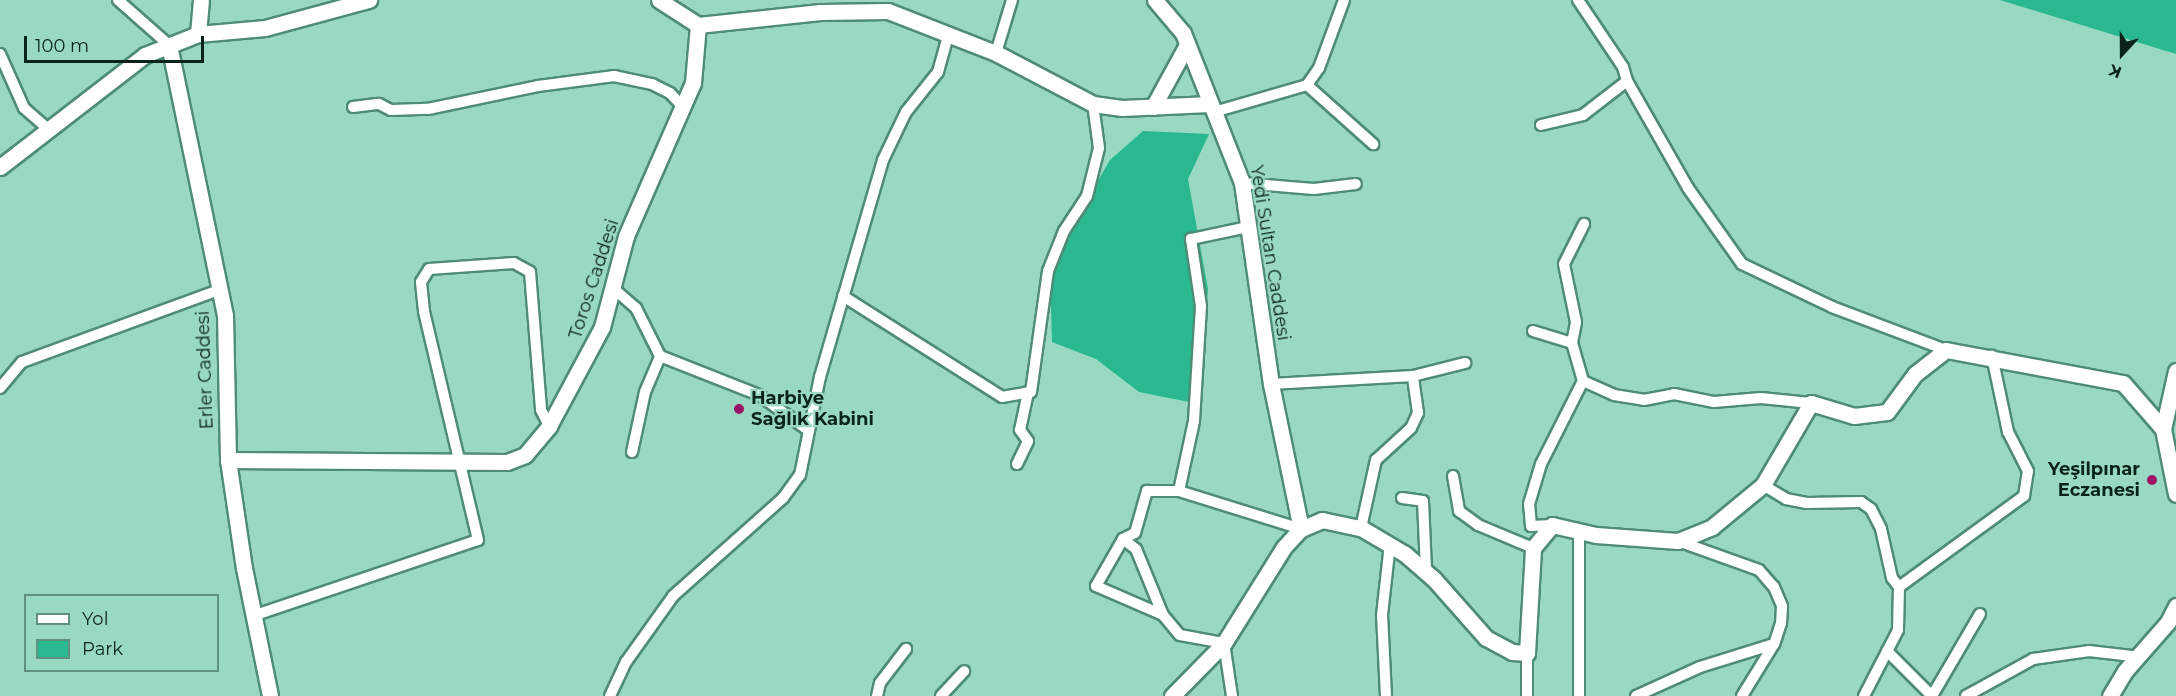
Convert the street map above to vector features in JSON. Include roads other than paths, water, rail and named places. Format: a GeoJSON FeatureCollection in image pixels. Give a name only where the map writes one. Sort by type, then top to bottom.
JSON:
{"type":"FeatureCollection","features":[{"type":"Feature","properties":{"kind":"street"},"geometry":{"type":"LineString","coordinates":[[118,0],[168,45]]}},
{"type":"Feature","properties":{"kind":"street"},"geometry":{"type":"LineString","coordinates":[[198,34],[201,0]]}},
{"type":"Feature","properties":{"kind":"street"},"geometry":{"type":"LineString","coordinates":[[0,167],[129,65],[168,45],[198,34],[265,28],[369,0]]}},
{"type":"Feature","properties":{"kind":"street"},"geometry":{"type":"LineString","coordinates":[[659,0],[681,18],[698,25],[820,6],[888,11],[949,32],[996,53],[1093,104],[1212,108],[1307,85],[1319,68],[1344,0]]}},
{"type":"Feature","properties":{"kind":"street"},"geometry":{"type":"LineString","coordinates":[[996,53],[1012,0]]}},
{"type":"Feature","properties":{"kind":"street"},"geometry":{"type":"LineString","coordinates":[[1578,0],[1623,67],[1627,81],[1688,188],[1742,264],[1832,307],[1946,350],[1992,356],[2056,372],[2123,382],[2163,429]]}},
{"type":"Feature","properties":{"kind":"street","name":"Yedi Sultan Caddesi"},"geometry":{"type":"LineString","coordinates":[[1160,1],[1187,45],[1242,183],[1271,384],[1301,529]]}},
{"type":"Feature","properties":{"kind":"street","name":"Toros Caddesi"},"geometry":{"type":"LineString","coordinates":[[228,460],[516,459],[533,448],[549,426],[593,349],[614,289],[626,236],[684,108],[697,70],[698,25]]}},
{"type":"Feature","properties":{"kind":"street"},"geometry":{"type":"LineString","coordinates":[[610,696],[626,662],[673,596],[783,498],[800,475],[808,430],[843,296],[883,160],[906,112],[938,72],[949,32]]}},
{"type":"Feature","properties":{"kind":"street","name":"Erler Caddesi"},"geometry":{"type":"LineString","coordinates":[[168,45],[226,329],[228,460],[270,696]]}},
{"type":"Feature","properties":{"kind":"street"},"geometry":{"type":"LineString","coordinates":[[1153,107],[1187,45]]}},
{"type":"Feature","properties":{"kind":"street"},"geometry":{"type":"LineString","coordinates":[[0,54],[10,83],[24,108],[47,128]]}},
{"type":"Feature","properties":{"kind":"street"},"geometry":{"type":"LineString","coordinates":[[353,107],[379,104],[391,110],[428,109],[538,86],[614,76],[652,84],[670,93],[684,108]]}},
{"type":"Feature","properties":{"kind":"street"},"geometry":{"type":"LineString","coordinates":[[1541,125],[1583,115],[1627,81]]}},
{"type":"Feature","properties":{"kind":"street"},"geometry":{"type":"LineString","coordinates":[[1307,85],[1373,144]]}},
{"type":"Feature","properties":{"kind":"street"},"geometry":{"type":"LineString","coordinates":[[1017,464],[1028,441],[1020,430],[1048,271],[1064,231],[1087,196],[1099,148],[1093,104]]}},
{"type":"Feature","properties":{"kind":"street"},"geometry":{"type":"LineString","coordinates":[[1242,183],[1314,189],[1356,184]]}},
{"type":"Feature","properties":{"kind":"street"},"geometry":{"type":"LineString","coordinates":[[1584,224],[1564,264],[1576,322],[1572,343],[1583,381],[1541,464],[1529,504],[1531,525],[1552,525],[1579,532],[1678,542],[1759,570],[1774,587],[1782,606],[1774,644],[1742,696]]}},
{"type":"Feature","properties":{"kind":"street"},"geometry":{"type":"LineString","coordinates":[[1179,491],[1194,421],[1201,306],[1191,238],[1248,227]]}},
{"type":"Feature","properties":{"kind":"street"},"geometry":{"type":"LineString","coordinates":[[254,616],[475,544],[478,540],[477,527],[423,311],[421,282],[429,269],[514,262],[530,273],[541,410],[549,426]]}},
{"type":"Feature","properties":{"kind":"street"},"geometry":{"type":"LineString","coordinates":[[614,289],[636,308],[660,356],[759,394],[808,430]]}},
{"type":"Feature","properties":{"kind":"street"},"geometry":{"type":"LineString","coordinates":[[0,388],[22,362],[219,290]]}},
{"type":"Feature","properties":{"kind":"street"},"geometry":{"type":"LineString","coordinates":[[843,296],[1002,397],[1028,393]]}},
{"type":"Feature","properties":{"kind":"street"},"geometry":{"type":"LineString","coordinates":[[1533,331],[1572,343]]}},
{"type":"Feature","properties":{"kind":"street"},"geometry":{"type":"LineString","coordinates":[[1583,381],[1614,395],[1644,400],[1674,394],[1714,402],[1761,398],[1811,403],[1854,416],[1887,412],[1915,374],[1946,350]]}},
{"type":"Feature","properties":{"kind":"street"},"geometry":{"type":"LineString","coordinates":[[632,452],[645,392],[660,356]]}},
{"type":"Feature","properties":{"kind":"street"},"geometry":{"type":"LineString","coordinates":[[1899,587],[2024,496],[2028,471],[2008,432],[1992,356]]}},
{"type":"Feature","properties":{"kind":"street"},"geometry":{"type":"LineString","coordinates":[[1271,384],[1413,376],[1465,363]]}},
{"type":"Feature","properties":{"kind":"street"},"geometry":{"type":"LineString","coordinates":[[2176,371],[2163,429],[2176,494]]}},
{"type":"Feature","properties":{"kind":"street"},"geometry":{"type":"LineString","coordinates":[[1361,528],[1376,460],[1411,428],[1418,413],[1413,376]]}},
{"type":"Feature","properties":{"kind":"street"},"geometry":{"type":"LineString","coordinates":[[1678,542],[1712,527],[1763,485],[1811,403]]}},
{"type":"Feature","properties":{"kind":"street"},"geometry":{"type":"LineString","coordinates":[[1454,476],[1459,511],[1478,525],[1533,548]]}},
{"type":"Feature","properties":{"kind":"street"},"geometry":{"type":"LineString","coordinates":[[1763,485],[1786,499],[1807,503],[1861,502],[1871,509],[1881,530],[1892,579],[1899,587],[1898,630],[1863,696]]}},
{"type":"Feature","properties":{"kind":"street"},"geometry":{"type":"LineString","coordinates":[[1163,615],[1096,586],[1123,539],[1135,533],[1147,491],[1179,491],[1301,529]]}},
{"type":"Feature","properties":{"kind":"street"},"geometry":{"type":"LineString","coordinates":[[1402,498],[1423,501],[1426,570]]}},
{"type":"Feature","properties":{"kind":"street"},"geometry":{"type":"LineString","coordinates":[[1172,696],[1224,644],[1268,571],[1301,529],[1322,520],[1361,528],[1390,544],[1426,570],[1486,638],[1507,650],[1527,653]]}},
{"type":"Feature","properties":{"kind":"street"},"geometry":{"type":"LineString","coordinates":[[1527,696],[1533,548],[1552,525]]}},
{"type":"Feature","properties":{"kind":"street"},"geometry":{"type":"LineString","coordinates":[[1579,532],[1579,696]]}},
{"type":"Feature","properties":{"kind":"street"},"geometry":{"type":"LineString","coordinates":[[1123,539],[1136,549],[1163,615],[1180,635],[1224,644]]}},
{"type":"Feature","properties":{"kind":"street"},"geometry":{"type":"LineString","coordinates":[[1386,696],[1382,615],[1390,544]]}},
{"type":"Feature","properties":{"kind":"street"},"geometry":{"type":"LineString","coordinates":[[2110,696],[2125,671],[2141,657],[2168,622],[2176,606]]}},
{"type":"Feature","properties":{"kind":"street"},"geometry":{"type":"LineString","coordinates":[[1887,651],[1932,696],[1980,614]]}},
{"type":"Feature","properties":{"kind":"street"},"geometry":{"type":"LineString","coordinates":[[1224,644],[1232,696]]}},
{"type":"Feature","properties":{"kind":"street"},"geometry":{"type":"LineString","coordinates":[[1636,696],[1700,667],[1774,644]]}},
{"type":"Feature","properties":{"kind":"street"},"geometry":{"type":"LineString","coordinates":[[877,696],[880,683],[906,649]]}},
{"type":"Feature","properties":{"kind":"street"},"geometry":{"type":"LineString","coordinates":[[1966,696],[2033,659],[2089,651],[2141,657]]}},
{"type":"Feature","properties":{"kind":"street"},"geometry":{"type":"LineString","coordinates":[[941,696],[964,671]]}},
{"type":"Feature","properties":{"kind":"place","name":"Harbiye Sağlık Kabini"},"geometry":{"type":"Point","coordinates":[739,409]}},
{"type":"Feature","properties":{"kind":"place","name":"Yeşilpınar Eczanesi"},"geometry":{"type":"Point","coordinates":[2152,480]}}]}
